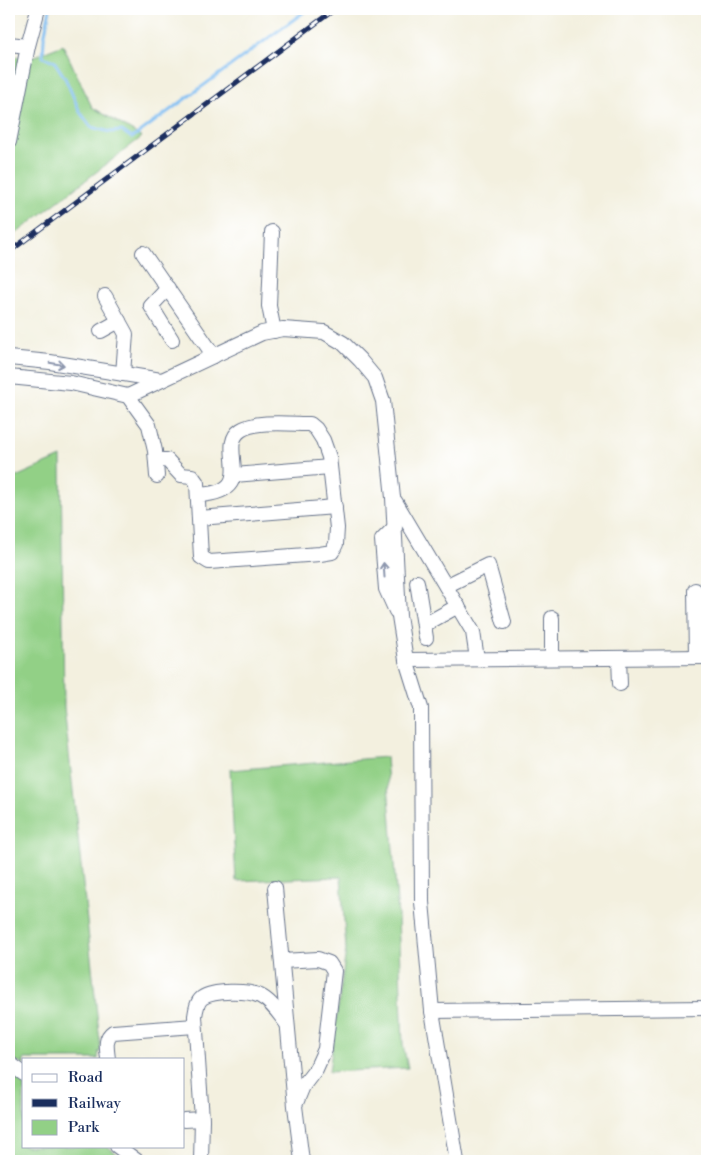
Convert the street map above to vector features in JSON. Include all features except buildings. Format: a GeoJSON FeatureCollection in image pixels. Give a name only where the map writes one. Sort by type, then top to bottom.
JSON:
{"type":"FeatureCollection","features":[{"type":"Feature","properties":{"kind":"street"},"geometry":{"type":"LineString","coordinates":[[9,142],[28,46],[38,9]]}},
{"type":"Feature","properties":{"kind":"street"},"geometry":{"type":"LineString","coordinates":[[9,44],[28,46]]}},
{"type":"Feature","properties":{"kind":"street"},"geometry":{"type":"LineString","coordinates":[[272,232],[269,306],[274,331]]}},
{"type":"Feature","properties":{"kind":"street"},"geometry":{"type":"LineString","coordinates":[[143,253],[214,356]]}},
{"type":"Feature","properties":{"kind":"street"},"geometry":{"type":"LineString","coordinates":[[168,288],[151,306],[172,340]]}},
{"type":"Feature","properties":{"kind":"street"},"geometry":{"type":"LineString","coordinates":[[105,296],[126,336],[124,374]]}},
{"type":"Feature","properties":{"kind":"street"},"geometry":{"type":"LineString","coordinates":[[101,331],[119,321]]}},
{"type":"Feature","properties":{"kind":"street"},"geometry":{"type":"LineString","coordinates":[[9,377],[70,382],[128,396],[262,333],[283,329],[324,332],[343,343],[375,378],[383,401],[393,498],[399,616],[406,660],[421,708],[422,902],[432,1011],[458,1161]]}},
{"type":"Feature","properties":{"kind":"street"},"geometry":{"type":"LineString","coordinates":[[9,358],[50,362],[162,380]]}},
{"type":"Feature","properties":{"kind":"street"},"geometry":{"type":"LineString","coordinates":[[128,396],[148,425],[156,460],[157,476]]}},
{"type":"Feature","properties":{"kind":"street"},"geometry":{"type":"LineString","coordinates":[[156,460],[167,460],[181,475],[192,476],[197,483],[201,557],[208,562],[320,554],[332,552],[336,544],[337,528],[329,457],[323,440],[316,429],[310,424],[253,425],[241,430],[234,436],[232,447],[234,475],[226,489],[215,494],[198,495]]}},
{"type":"Feature","properties":{"kind":"street"},"geometry":{"type":"LineString","coordinates":[[234,475],[330,467]]}},
{"type":"Feature","properties":{"kind":"street"},"geometry":{"type":"LineString","coordinates":[[393,498],[473,632],[476,659]]}},
{"type":"Feature","properties":{"kind":"street"},"geometry":{"type":"LineString","coordinates":[[199,518],[335,507]]}},
{"type":"Feature","properties":{"kind":"street"},"geometry":{"type":"LineString","coordinates":[[446,586],[488,565],[504,622]]}},
{"type":"Feature","properties":{"kind":"street"},"geometry":{"type":"LineString","coordinates":[[417,582],[425,631],[458,606]]}},
{"type":"Feature","properties":{"kind":"street"},"geometry":{"type":"LineString","coordinates":[[406,660],[702,657],[695,590]]}},
{"type":"Feature","properties":{"kind":"street"},"geometry":{"type":"LineString","coordinates":[[552,618],[552,658]]}},
{"type":"Feature","properties":{"kind":"street"},"geometry":{"type":"LineString","coordinates":[[619,658],[620,684]]}},
{"type":"Feature","properties":{"kind":"street"},"geometry":{"type":"LineString","coordinates":[[275,888],[295,1106],[302,1161]]}},
{"type":"Feature","properties":{"kind":"street"},"geometry":{"type":"LineString","coordinates":[[282,960],[318,959],[329,963],[334,971],[325,1049],[316,1069],[303,1086],[295,1106]]}},
{"type":"Feature","properties":{"kind":"street"},"geometry":{"type":"LineString","coordinates":[[201,1161],[202,1119],[195,1016],[197,1005],[203,997],[216,993],[243,991],[259,995],[274,1006],[288,1024]]}},
{"type":"Feature","properties":{"kind":"street"},"geometry":{"type":"LineString","coordinates":[[432,1011],[707,1008]]}},
{"type":"Feature","properties":{"kind":"street"},"geometry":{"type":"LineString","coordinates":[[108,1058],[107,1041],[109,1035],[113,1032],[196,1026]]}},
{"type":"Feature","properties":{"kind":"street"},"geometry":{"type":"LineString","coordinates":[[9,1063],[22,1073]]}},
{"type":"Feature","properties":{"kind":"street"},"geometry":{"type":"LineString","coordinates":[[185,1120],[202,1119]]}},
{"type":"Feature","properties":{"kind":"street"},"geometry":{"type":"LineString","coordinates":[[120,1148],[137,1161]]}},
{"type":"Feature","properties":{"kind":"green space"},"geometry":{"type":"Polygon","coordinates":[[[63,45],[92,107],[142,137],[9,239],[9,56],[30,58],[63,45]]]}},
{"type":"Feature","properties":{"kind":"green space"},"geometry":{"type":"Polygon","coordinates":[[[61,457],[64,707],[101,1051],[99,1051],[98,1058],[22,1058],[22,1064],[9,1058],[9,480],[61,457]]]}},
{"type":"Feature","properties":{"kind":"green space"},"geometry":{"type":"Polygon","coordinates":[[[386,757],[398,916],[403,1045],[408,1068],[329,1072],[346,950],[341,877],[236,881],[230,770],[386,757]]]}},
{"type":"Feature","properties":{"kind":"green space"},"geometry":{"type":"Polygon","coordinates":[[[9,1070],[22,1080],[22,1148],[110,1148],[126,1161],[9,1161],[9,1070]]]}},
{"type":"Feature","properties":{"kind":"waterway"},"geometry":{"type":"LineString","coordinates":[[50,9],[44,38],[43,57],[54,61],[65,78],[80,112],[91,127],[110,132],[122,131],[132,138],[308,9]]}},
{"type":"Feature","properties":{"kind":"railway"},"geometry":{"type":"LineString","coordinates":[[9,252],[335,9]]}}]}
